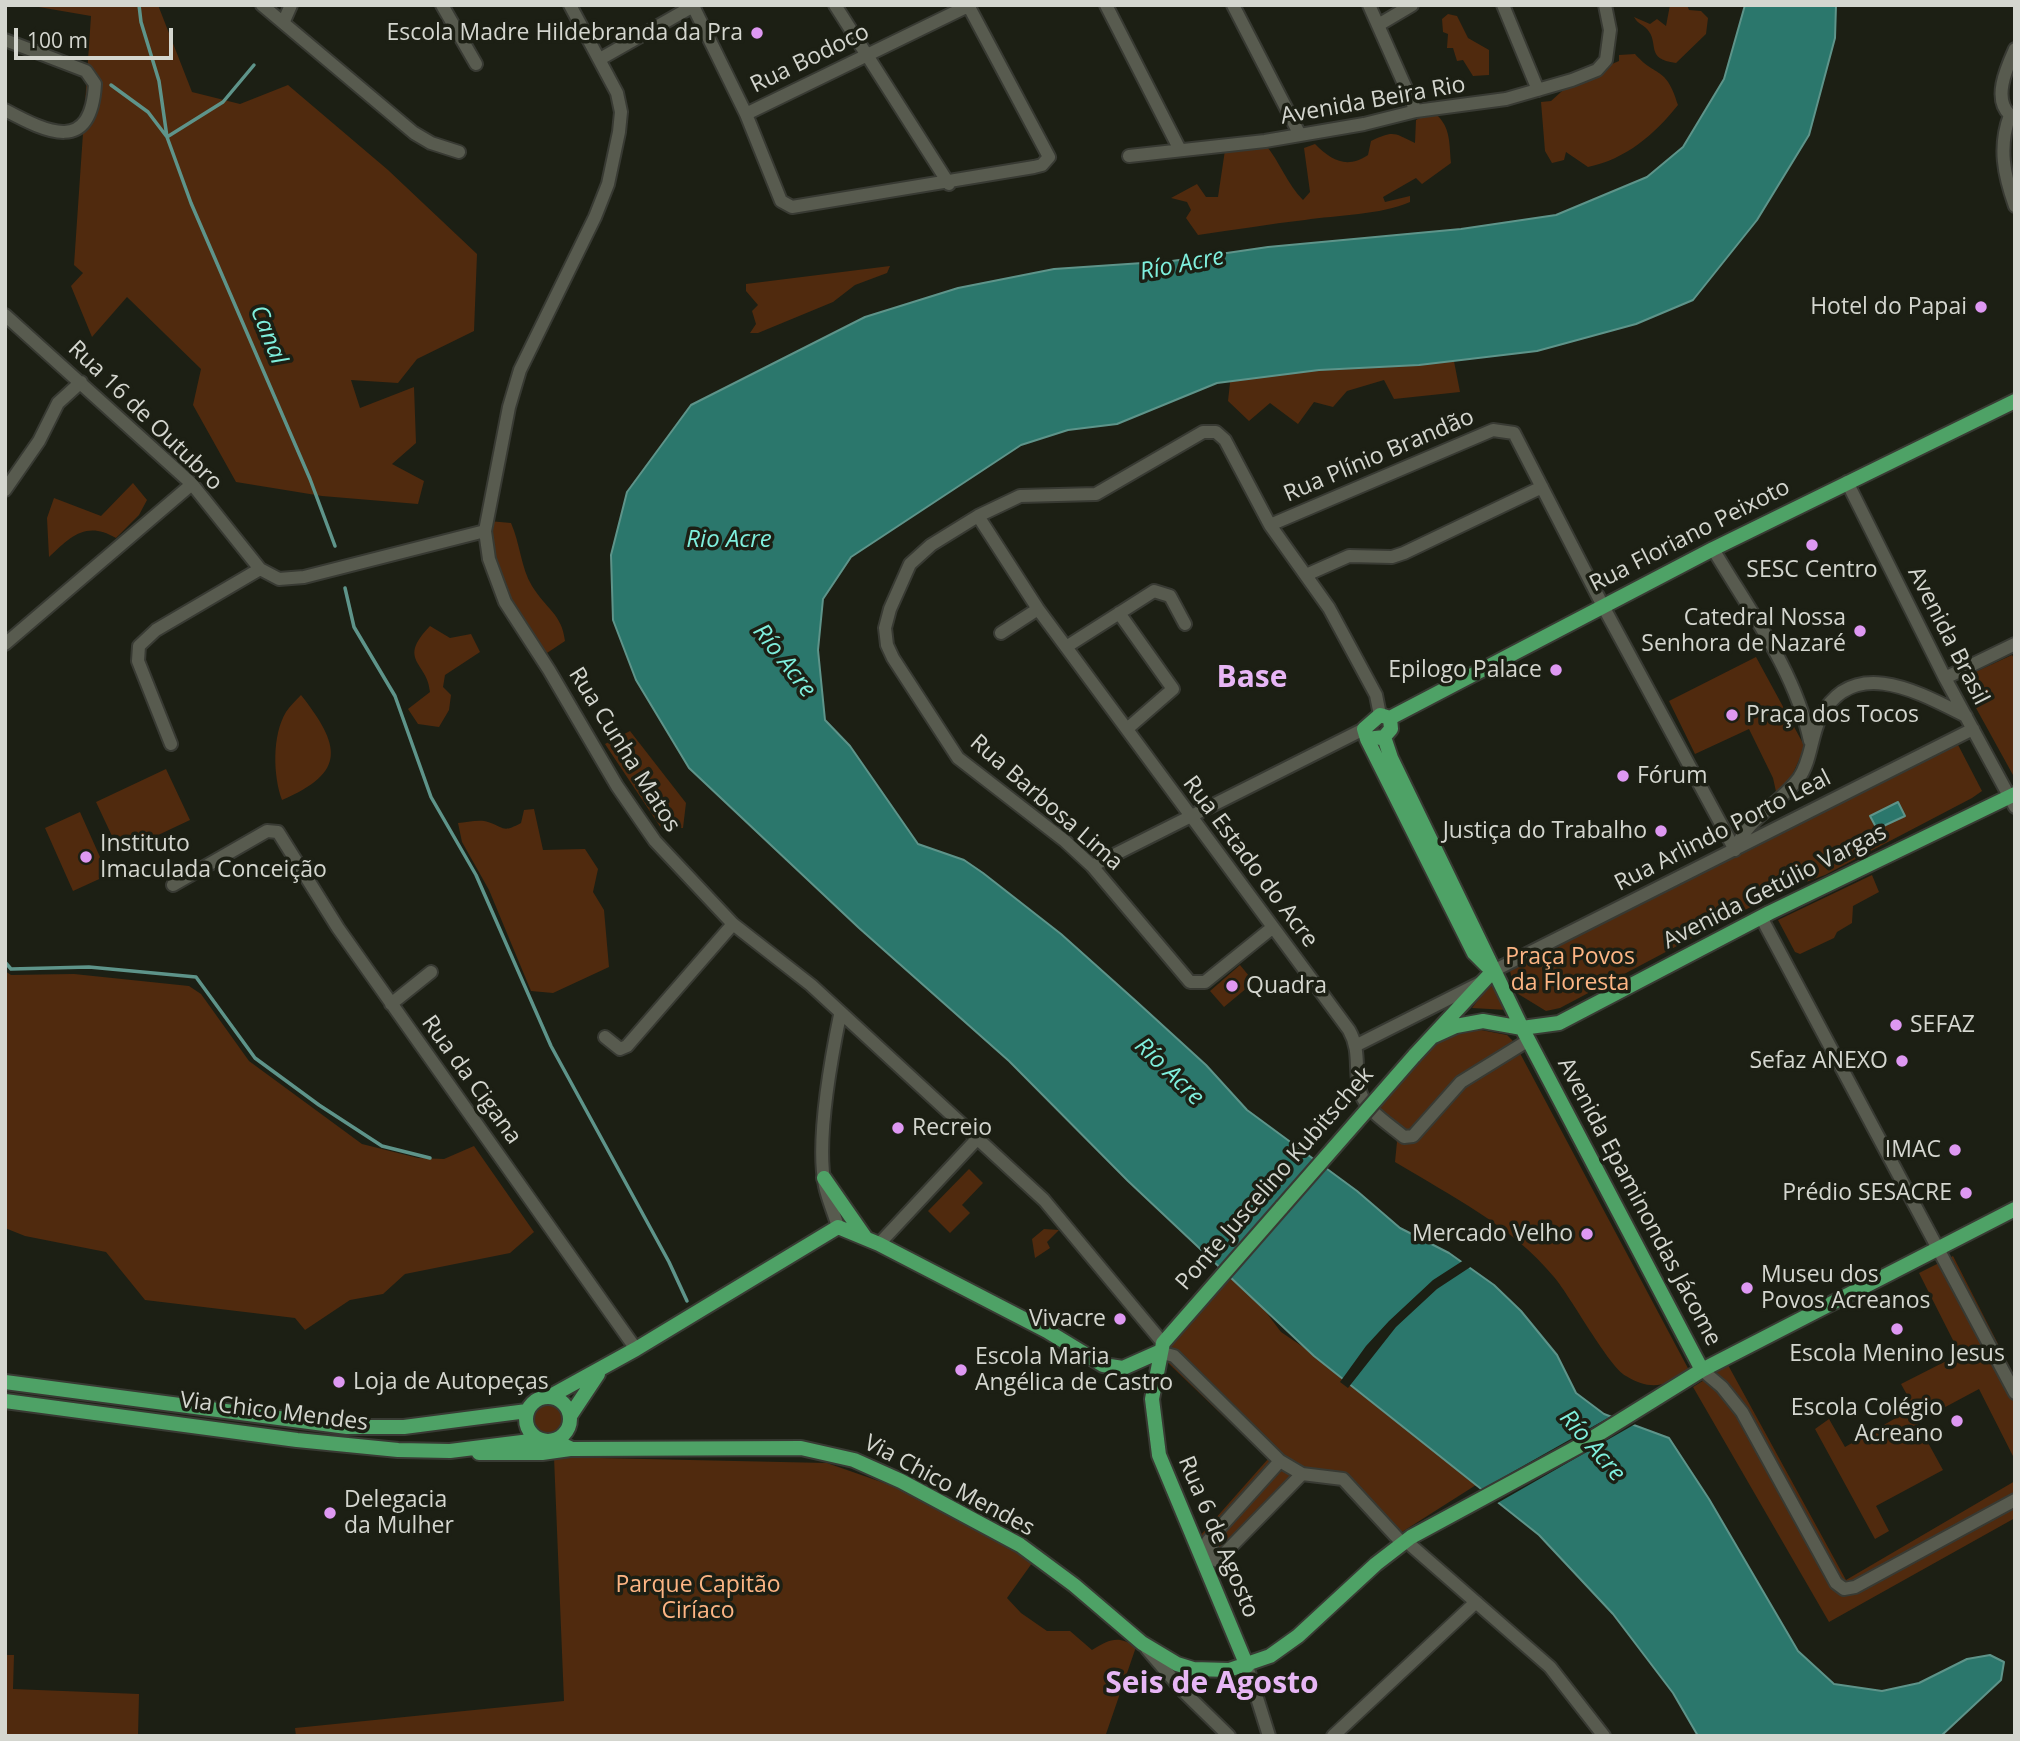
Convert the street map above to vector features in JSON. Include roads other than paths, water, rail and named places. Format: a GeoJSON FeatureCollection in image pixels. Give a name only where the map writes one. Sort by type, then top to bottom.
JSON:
{"type":"FeatureCollection","features":[{"type":"Feature","properties":{"kind":"main road","name":"Rua Floriano Peixoto"},"geometry":{"type":"LineString","coordinates":[[1365,734],[1385,717],[1713,549],[2015,401]]}},
{"type":"Feature","properties":{"kind":"main road"},"geometry":{"type":"LineString","coordinates":[[1384,737],[1391,729],[1385,717]]}},
{"type":"Feature","properties":{"kind":"main road","name":"Rua Floriano Peixoto"},"geometry":{"type":"LineString","coordinates":[[1365,734],[1384,737]]}},
{"type":"Feature","properties":{"kind":"main road","name":"Avenida Epaminondas Jácome"},"geometry":{"type":"LineString","coordinates":[[1365,734],[1474,953],[1493,971]]}},
{"type":"Feature","properties":{"kind":"main road","name":"Avenida Epaminondas Jácome"},"geometry":{"type":"LineString","coordinates":[[1384,737],[1391,758],[1493,971],[1696,1374]]}},
{"type":"Feature","properties":{"kind":"main road","name":"Avenida Getúlio Vargas"},"geometry":{"type":"LineString","coordinates":[[1434,1036],[1456,1026],[1483,1021],[1525,1034],[1559,1023],[1761,917],[2013,799]]}},
{"type":"Feature","properties":{"kind":"main road","name":"Avenida Getúlio Vargas"},"geometry":{"type":"LineString","coordinates":[[1414,1056],[1493,971]]}},
{"type":"Feature","properties":{"kind":"main road","name":"Ponte Juscelino Kubitschek"},"geometry":{"type":"LineString","coordinates":[[1165,1342],[1414,1056]]}},
{"type":"Feature","properties":{"kind":"main road"},"geometry":{"type":"LineString","coordinates":[[824,1178],[872,1241]]}},
{"type":"Feature","properties":{"kind":"main road"},"geometry":{"type":"LineString","coordinates":[[1247,1666],[1270,1656],[1298,1636],[1407,1540],[1581,1445],[1696,1374],[2015,1209]]}},
{"type":"Feature","properties":{"kind":"main road"},"geometry":{"type":"LineString","coordinates":[[603,1368],[570,1420],[565,1435],[555,1441],[538,1440],[528,1429],[527,1411],[536,1401],[549,1397],[636,1349],[838,1227],[872,1241],[1047,1331],[1108,1367],[1123,1368],[1165,1342]]}},
{"type":"Feature","properties":{"kind":"main road","name":"Rua 6 de Agosto"},"geometry":{"type":"LineString","coordinates":[[1165,1342],[1152,1399],[1159,1455],[1247,1666]]}},
{"type":"Feature","properties":{"kind":"main road","name":"Via Chico Mendes"},"geometry":{"type":"LineString","coordinates":[[5,1382],[347,1427],[404,1427],[527,1411]]}},
{"type":"Feature","properties":{"kind":"main road"},"geometry":{"type":"LineString","coordinates":[[549,1397],[562,1402],[574,1436],[593,1448]]}},
{"type":"Feature","properties":{"kind":"main road","name":"Via Chico Mendes"},"geometry":{"type":"LineString","coordinates":[[5,1401],[297,1440],[450,1451],[538,1440]]}},
{"type":"Feature","properties":{"kind":"main road","name":"Via Chico Mendes"},"geometry":{"type":"LineString","coordinates":[[555,1441],[572,1448],[801,1448],[854,1460],[901,1481],[1020,1545],[1074,1585],[1142,1643],[1193,1670],[1229,1670],[1247,1666]]}},
{"type":"Feature","properties":{"kind":"main road"},"geometry":{"type":"LineString","coordinates":[[450,1451],[531,1454],[572,1448]]}},
{"type":"Feature","properties":{"kind":"street"},"geometry":{"type":"LineString","coordinates":[[262,5],[414,133],[431,143],[459,152]]}},
{"type":"Feature","properties":{"kind":"street"},"geometry":{"type":"LineString","coordinates":[[284,21],[291,5]]}},
{"type":"Feature","properties":{"kind":"street"},"geometry":{"type":"LineString","coordinates":[[442,5],[476,64]]}},
{"type":"Feature","properties":{"kind":"street"},"geometry":{"type":"LineString","coordinates":[[171,744],[138,661],[140,643],[156,630],[260,569],[279,579],[294,579],[485,531],[503,432],[520,370],[594,220],[616,156],[621,112],[617,93],[570,5]]}},
{"type":"Feature","properties":{"kind":"street"},"geometry":{"type":"LineString","coordinates":[[835,5],[949,184]]}},
{"type":"Feature","properties":{"kind":"street"},"geometry":{"type":"LineString","coordinates":[[1106,5],[1180,150]]}},
{"type":"Feature","properties":{"kind":"street"},"geometry":{"type":"LineString","coordinates":[[1233,5],[1300,135]]}},
{"type":"Feature","properties":{"kind":"street"},"geometry":{"type":"LineString","coordinates":[[1369,5],[1380,24],[1416,111]]}},
{"type":"Feature","properties":{"kind":"street"},"geometry":{"type":"LineString","coordinates":[[1380,24],[1412,5]]}},
{"type":"Feature","properties":{"kind":"street"},"geometry":{"type":"LineString","coordinates":[[1503,5],[1538,90]]}},
{"type":"Feature","properties":{"kind":"street","name":"Avenida Beira Rio"},"geometry":{"type":"LineString","coordinates":[[1129,156],[1300,135],[1364,124],[1416,111],[1506,99],[1538,90],[1602,66],[1609,52],[1610,30],[1605,5]]}},
{"type":"Feature","properties":{"kind":"street"},"geometry":{"type":"LineString","coordinates":[[600,59],[694,6],[746,114],[781,201],[786,206],[949,184],[1042,165],[1049,157],[968,6]]}},
{"type":"Feature","properties":{"kind":"street","name":"Rua Bodoco"},"geometry":{"type":"LineString","coordinates":[[746,114],[968,6]]}},
{"type":"Feature","properties":{"kind":"street"},"geometry":{"type":"LineString","coordinates":[[5,40],[86,71],[95,84],[90,112],[82,128],[70,134],[54,132],[5,110]]}},
{"type":"Feature","properties":{"kind":"street"},"geometry":{"type":"LineString","coordinates":[[2015,49],[2004,76],[2003,99],[2006,112],[2013,113],[2003,148],[2003,173],[2015,206]]}},
{"type":"Feature","properties":{"kind":"street","name":"Rua 16 de Outubro"},"geometry":{"type":"LineString","coordinates":[[5,315],[82,382],[191,484],[260,569]]}},
{"type":"Feature","properties":{"kind":"street"},"geometry":{"type":"LineString","coordinates":[[5,490],[39,442],[58,403],[82,382]]}},
{"type":"Feature","properties":{"kind":"street","name":"Rua Plínio Brandão"},"geometry":{"type":"LineString","coordinates":[[1270,525],[1493,430],[1514,433],[1542,487]]}},
{"type":"Feature","properties":{"kind":"street","name":"Rua Barbosa Lima"},"geometry":{"type":"LineString","coordinates":[[1270,525],[1225,440],[1216,432],[1203,432],[1096,494],[1020,496],[978,516],[930,545],[910,564],[890,609],[886,628],[887,645],[906,681],[958,758],[1065,841],[1092,866],[1187,979],[1200,984],[1272,928]]}},
{"type":"Feature","properties":{"kind":"street","name":"Avenida Brasil"},"geometry":{"type":"LineString","coordinates":[[1847,482],[1945,678],[2013,799]]}},
{"type":"Feature","properties":{"kind":"street"},"geometry":{"type":"LineString","coordinates":[[5,644],[191,484]]}},
{"type":"Feature","properties":{"kind":"street"},"geometry":{"type":"LineString","coordinates":[[1306,575],[1354,555],[1395,556],[1542,487],[1735,850]]}},
{"type":"Feature","properties":{"kind":"street","name":"Rua Estado do Acre"},"geometry":{"type":"LineString","coordinates":[[978,516],[1038,609],[1357,1045]]}},
{"type":"Feature","properties":{"kind":"street"},"geometry":{"type":"LineString","coordinates":[[1270,525],[1329,608],[1385,717]]}},
{"type":"Feature","properties":{"kind":"street","name":"Rua Cunha Matos"},"geometry":{"type":"LineString","coordinates":[[485,531],[489,559],[505,602],[549,670],[617,786],[655,841],[733,924],[811,985],[840,1015],[1044,1200],[1174,1356],[1280,1461],[1302,1474]]}},
{"type":"Feature","properties":{"kind":"street"},"geometry":{"type":"LineString","coordinates":[[1713,549],[1779,659],[1803,708],[1811,741]]}},
{"type":"Feature","properties":{"kind":"street"},"geometry":{"type":"LineString","coordinates":[[1066,647],[1143,595],[1163,591],[1170,596],[1185,624]]}},
{"type":"Feature","properties":{"kind":"street"},"geometry":{"type":"LineString","coordinates":[[1001,633],[1038,609]]}},
{"type":"Feature","properties":{"kind":"street"},"geometry":{"type":"LineString","coordinates":[[1119,613],[1173,686],[1173,692],[1127,729]]}},
{"type":"Feature","properties":{"kind":"street"},"geometry":{"type":"LineString","coordinates":[[1945,678],[2015,644]]}},
{"type":"Feature","properties":{"kind":"street"},"geometry":{"type":"LineString","coordinates":[[1735,850],[1745,830],[1801,776],[1811,741],[1831,702],[1843,690],[1860,685],[1897,684],[1966,716]]}},
{"type":"Feature","properties":{"kind":"street","name":"Rua Arlindo Porto Leal"},"geometry":{"type":"LineString","coordinates":[[1493,971],[1973,729]]}},
{"type":"Feature","properties":{"kind":"street","name":"Rua Floriano Peixoto"},"geometry":{"type":"LineString","coordinates":[[1092,866],[1187,815],[1365,734]]}},
{"type":"Feature","properties":{"kind":"street","name":"Rua da Cigana"},"geometry":{"type":"LineString","coordinates":[[173,886],[267,831],[278,832],[338,928],[636,1349]]}},
{"type":"Feature","properties":{"kind":"street"},"geometry":{"type":"LineString","coordinates":[[1761,917],[2015,1394]]}},
{"type":"Feature","properties":{"kind":"street"},"geometry":{"type":"LineString","coordinates":[[605,1037],[624,1049],[733,924]]}},
{"type":"Feature","properties":{"kind":"street"},"geometry":{"type":"LineString","coordinates":[[391,1004],[431,972]]}},
{"type":"Feature","properties":{"kind":"street"},"geometry":{"type":"LineString","coordinates":[[1480,983],[1357,1045],[1362,1098],[1388,1123],[1408,1137],[1420,1129],[1461,1082],[1525,1034]]}},
{"type":"Feature","properties":{"kind":"street"},"geometry":{"type":"LineString","coordinates":[[838,1227],[824,1178],[827,1090],[840,1015]]}},
{"type":"Feature","properties":{"kind":"street"},"geometry":{"type":"LineString","coordinates":[[872,1241],[977,1139]]}},
{"type":"Feature","properties":{"kind":"street","name":"Avenida Epaminondas Jácome"},"geometry":{"type":"LineString","coordinates":[[1696,1374],[1722,1387],[1742,1412],[1836,1583],[1844,1589],[1855,1587],[2015,1500]]}},
{"type":"Feature","properties":{"kind":"street"},"geometry":{"type":"LineString","coordinates":[[1280,1461],[1208,1542],[1217,1561],[1302,1474],[1343,1479],[1407,1540],[1550,1667],[1604,1736]]}},
{"type":"Feature","properties":{"kind":"street"},"geometry":{"type":"LineString","coordinates":[[1333,1736],[1476,1602]]}},
{"type":"Feature","properties":{"kind":"street"},"geometry":{"type":"LineString","coordinates":[[1142,1643],[1183,1691],[1229,1736]]}},
{"type":"Feature","properties":{"kind":"street","name":"Rua 6 de Agosto"},"geometry":{"type":"LineString","coordinates":[[1247,1666],[1269,1736]]}},
{"type":"Feature","properties":{"kind":"water","name":"Rio Acre"},"geometry":{"type":"Polygon","coordinates":[[[1745,5],[1836,5],[1835,38],[1809,135],[1757,220],[1693,300],[1636,324],[1537,351],[1419,365],[1319,370],[1217,383],[1117,424],[1068,430],[1021,445],[851,557],[823,599],[818,650],[825,720],[850,746],[918,844],[964,860],[983,873],[1061,934],[1137,1002],[1206,1065],[1247,1110],[1357,1191],[1400,1228],[1449,1253],[1494,1285],[1521,1311],[1557,1355],[1576,1393],[1604,1414],[1669,1438],[1709,1499],[1798,1651],[1834,1684],[1882,1691],[1919,1683],[1967,1659],[1990,1655],[2004,1662],[2001,1680],[1941,1736],[1698,1736],[1673,1693],[1613,1614],[1539,1535],[1314,1356],[1128,1181],[1009,1061],[859,928],[689,768],[636,680],[613,620],[611,555],[627,492],[691,405],[865,317],[958,288],[1054,269],[1172,261],[1268,247],[1461,229],[1556,215],[1647,177],[1683,147],[1724,79],[1745,5]]]}},
{"type":"Feature","properties":{"kind":"water"},"geometry":{"type":"Polygon","coordinates":[[[1898,802],[1905,816],[1877,829],[1870,816],[1898,802]]]}},
{"type":"Feature","properties":{"kind":"waterway","name":"Canal"},"geometry":{"type":"LineString","coordinates":[[139,5],[141,22],[159,81],[167,137],[191,203],[310,479],[335,546]]}},
{"type":"Feature","properties":{"kind":"waterway","name":"Canal"},"geometry":{"type":"LineString","coordinates":[[111,85],[148,112],[167,137],[223,102],[254,65]]}},
{"type":"Feature","properties":{"kind":"waterway"},"geometry":{"type":"LineString","coordinates":[[345,588],[354,627],[395,696],[431,797],[476,875],[551,1046],[669,1262],[687,1301]]}},
{"type":"Feature","properties":{"kind":"waterway"},"geometry":{"type":"LineString","coordinates":[[5,962],[11,969],[89,967],[196,977],[255,1058],[319,1105],[382,1146],[430,1158]]}},
{"type":"Feature","properties":{"kind":"place","name":"Escola Madre Hildebranda da Pra"},"geometry":{"type":"Point","coordinates":[757,33]}},
{"type":"Feature","properties":{"kind":"place","name":"Hotel do Papai"},"geometry":{"type":"Point","coordinates":[1981,307]}},
{"type":"Feature","properties":{"kind":"place","name":"SESC Centro"},"geometry":{"type":"Point","coordinates":[1812,545]}},
{"type":"Feature","properties":{"kind":"place","name":"Catedral Nossa Senhora de Nazaré"},"geometry":{"type":"Point","coordinates":[1860,631]}},
{"type":"Feature","properties":{"kind":"place","name":"Epilogo Palace"},"geometry":{"type":"Point","coordinates":[1556,670]}},
{"type":"Feature","properties":{"kind":"place","name":"Praça dos Tocos"},"geometry":{"type":"Point","coordinates":[1732,715]}},
{"type":"Feature","properties":{"kind":"place","name":"Fórum"},"geometry":{"type":"Point","coordinates":[1623,776]}},
{"type":"Feature","properties":{"kind":"place","name":"Justiça do Trabalho"},"geometry":{"type":"Point","coordinates":[1661,831]}},
{"type":"Feature","properties":{"kind":"place","name":"Instituto Imaculada Conceição"},"geometry":{"type":"Point","coordinates":[86,857]}},
{"type":"Feature","properties":{"kind":"place","name":"Quadra"},"geometry":{"type":"Point","coordinates":[1232,986]}},
{"type":"Feature","properties":{"kind":"place","name":"SEFAZ"},"geometry":{"type":"Point","coordinates":[1896,1025]}},
{"type":"Feature","properties":{"kind":"place","name":"Sefaz ANEXO"},"geometry":{"type":"Point","coordinates":[1902,1061]}},
{"type":"Feature","properties":{"kind":"place","name":"Recreio"},"geometry":{"type":"Point","coordinates":[898,1128]}},
{"type":"Feature","properties":{"kind":"place","name":"IMAC"},"geometry":{"type":"Point","coordinates":[1955,1150]}},
{"type":"Feature","properties":{"kind":"place","name":"Prédio SESACRE"},"geometry":{"type":"Point","coordinates":[1966,1193]}},
{"type":"Feature","properties":{"kind":"place","name":"Mercado Velho"},"geometry":{"type":"Point","coordinates":[1587,1234]}},
{"type":"Feature","properties":{"kind":"place","name":"Museu dos Povos Acreanos"},"geometry":{"type":"Point","coordinates":[1747,1288]}},
{"type":"Feature","properties":{"kind":"place","name":"Vivacre"},"geometry":{"type":"Point","coordinates":[1120,1319]}},
{"type":"Feature","properties":{"kind":"place","name":"Escola Menino Jesus"},"geometry":{"type":"Point","coordinates":[1897,1329]}},
{"type":"Feature","properties":{"kind":"place","name":"Escola Maria Angélica de Castro"},"geometry":{"type":"Point","coordinates":[961,1370]}},
{"type":"Feature","properties":{"kind":"place","name":"Loja de Autopeças"},"geometry":{"type":"Point","coordinates":[339,1382]}},
{"type":"Feature","properties":{"kind":"place","name":"Escola Colégio Acreano"},"geometry":{"type":"Point","coordinates":[1957,1421]}},
{"type":"Feature","properties":{"kind":"place","name":"Delegacia da Mulher"},"geometry":{"type":"Point","coordinates":[330,1513]}},
{"type":"Feature","properties":{"kind":"district","name":"Base"},"geometry":{"type":"Point","coordinates":[1252,678]}},
{"type":"Feature","properties":{"kind":"district","name":"Seis de Agosto"},"geometry":{"type":"Point","coordinates":[1212,1684]}},
{"type":"Feature","properties":{"kind":"water label","name":"Río Acre"},"geometry":{"type":"Point","coordinates":[1182,265]}},
{"type":"Feature","properties":{"kind":"water label","name":"Río Acre"},"geometry":{"type":"Point","coordinates":[784,661]}},
{"type":"Feature","properties":{"kind":"water label","name":"Río Acre"},"geometry":{"type":"Point","coordinates":[1169,1072]}},
{"type":"Feature","properties":{"kind":"water label","name":"Río Acre"},"geometry":{"type":"Point","coordinates":[1592,1446]}},
{"type":"Feature","properties":{"kind":"park label","name":"Praça Povos da Floresta"},"geometry":{"type":"Point","coordinates":[1570,970]}},
{"type":"Feature","properties":{"kind":"park label","name":"Parque Capitão Ciríaco"},"geometry":{"type":"Point","coordinates":[698,1598]}}]}
